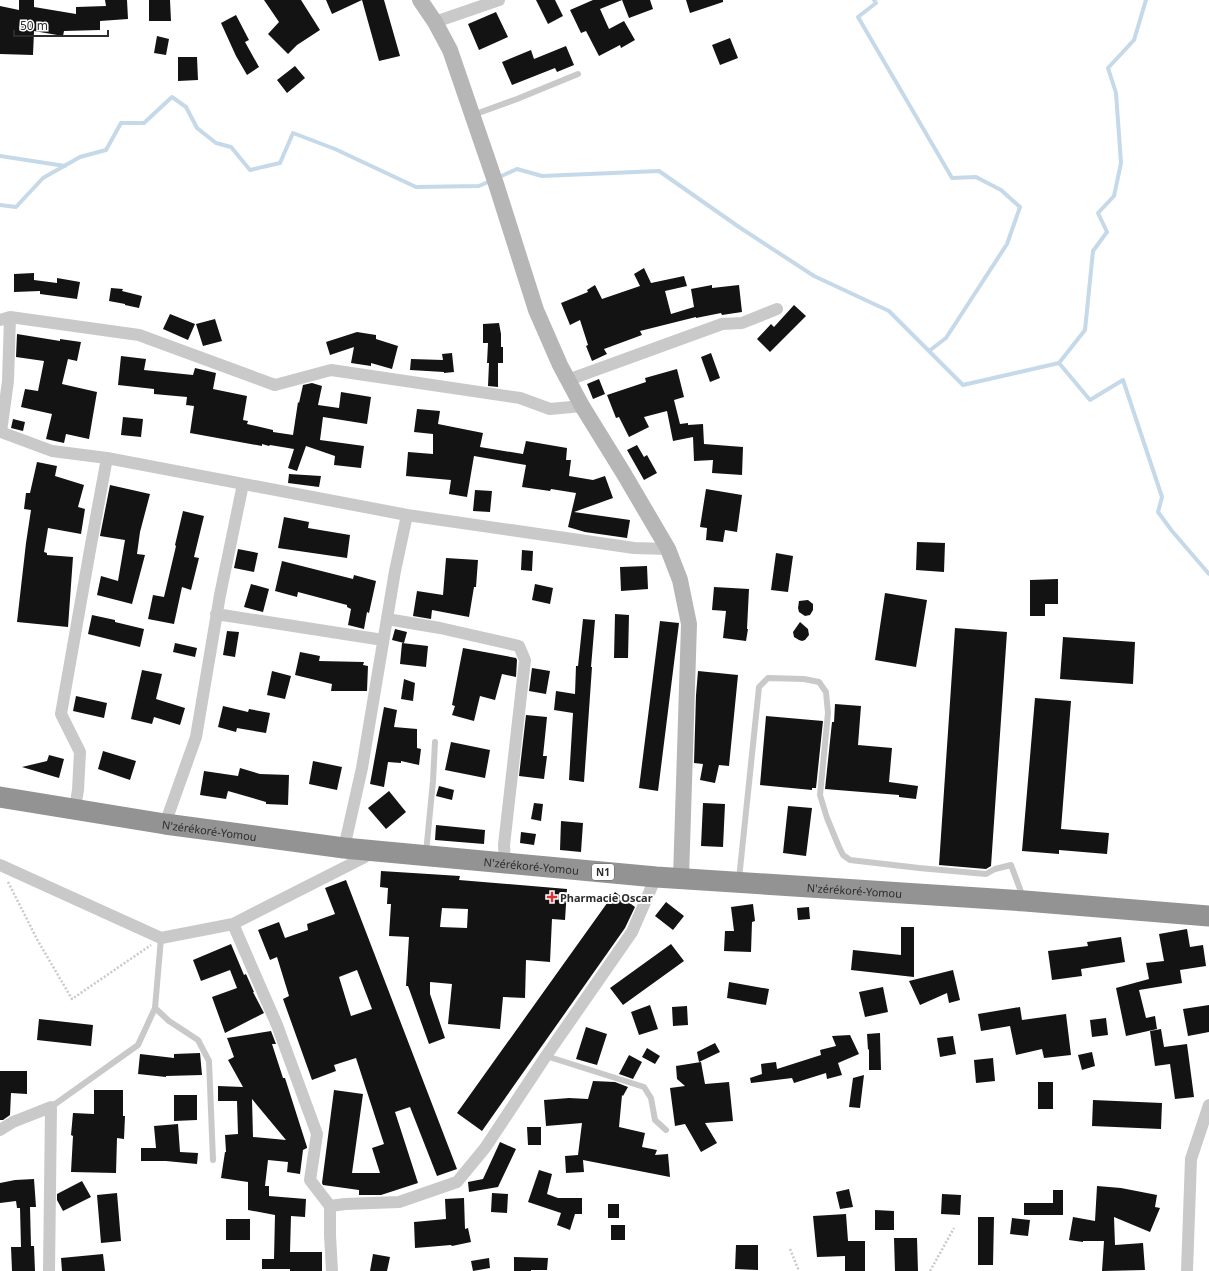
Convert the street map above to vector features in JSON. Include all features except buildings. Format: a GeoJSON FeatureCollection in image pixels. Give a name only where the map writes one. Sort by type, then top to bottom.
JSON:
{"type":"FeatureCollection","features":[{"type":"Feature","properties":{"kind":"highway","name":"N'zérékoré-Yomou"},"geometry":{"type":"LineString","coordinates":[[0,797],[75,808],[165,824],[344,848],[505,864],[656,877],[1025,900],[1209,916]]}},
{"type":"Feature","properties":{"kind":"street"},"geometry":{"type":"LineString","coordinates":[[420,0],[435,22],[450,50],[494,179],[536,310],[560,365],[582,406],[668,549],[680,580],[689,624],[681,878]]}},
{"type":"Feature","properties":{"kind":"street"},"geometry":{"type":"LineString","coordinates":[[435,22],[500,0]]}},
{"type":"Feature","properties":{"kind":"street"},"geometry":{"type":"LineString","coordinates":[[568,380],[722,324],[742,323],[777,309]]}},
{"type":"Feature","properties":{"kind":"street"},"geometry":{"type":"LineString","coordinates":[[582,406],[550,409],[520,398],[331,370],[274,385],[139,335],[5,319],[8,381],[1,432],[52,451],[107,458],[407,515],[634,548],[668,549]]}},
{"type":"Feature","properties":{"kind":"street"},"geometry":{"type":"LineString","coordinates":[[75,808],[78,790],[80,752],[61,714],[107,458]]}},
{"type":"Feature","properties":{"kind":"street"},"geometry":{"type":"LineString","coordinates":[[165,824],[196,737],[216,614],[243,484]]}},
{"type":"Feature","properties":{"kind":"street"},"geometry":{"type":"LineString","coordinates":[[344,848],[362,768],[386,619],[407,515]]}},
{"type":"Feature","properties":{"kind":"street"},"geometry":{"type":"LineString","coordinates":[[216,614],[383,640]]}},
{"type":"Feature","properties":{"kind":"street"},"geometry":{"type":"LineString","coordinates":[[386,619],[440,628],[519,646],[525,660],[504,846],[505,864]]}},
{"type":"Feature","properties":{"kind":"street"},"geometry":{"type":"LineString","coordinates":[[0,865],[161,938],[233,924],[364,858],[373,851]]}},
{"type":"Feature","properties":{"kind":"street"},"geometry":{"type":"LineString","coordinates":[[330,1206],[399,1202],[457,1182],[485,1148],[546,1056],[632,932],[656,877]]}},
{"type":"Feature","properties":{"kind":"street"},"geometry":{"type":"LineString","coordinates":[[233,924],[277,1025],[318,1134],[310,1180],[330,1206],[332,1271]]}},
{"type":"Feature","properties":{"kind":"street"},"geometry":{"type":"LineString","coordinates":[[1187,1271],[1191,1159],[1209,1104]]}},
{"type":"Feature","properties":{"kind":"street"},"geometry":{"type":"LineString","coordinates":[[0,1130],[13,1122],[51,1107],[49,1271]]}},
{"type":"Feature","properties":{"kind":"lane"},"geometry":{"type":"LineString","coordinates":[[473,116],[578,74]]}},
{"type":"Feature","properties":{"kind":"lane"},"geometry":{"type":"LineString","coordinates":[[738,882],[759,687],[768,678],[804,679],[819,682],[826,692],[828,713],[820,795],[827,818],[843,855],[850,860],[986,874],[995,869],[1011,866],[1025,900]]}},
{"type":"Feature","properties":{"kind":"lane"},"geometry":{"type":"LineString","coordinates":[[426,856],[435,742]]}},
{"type":"Feature","properties":{"kind":"lane"},"geometry":{"type":"LineString","coordinates":[[51,1107],[138,1045],[155,1008],[161,938]]}},
{"type":"Feature","properties":{"kind":"lane"},"geometry":{"type":"LineString","coordinates":[[155,1008],[169,1021],[198,1040],[209,1061],[213,1160]]}},
{"type":"Feature","properties":{"kind":"lane"},"geometry":{"type":"LineString","coordinates":[[546,1056],[644,1087],[651,1098],[655,1120],[666,1130]]}},
{"type":"Feature","properties":{"kind":"path"},"geometry":{"type":"LineString","coordinates":[[0,865],[38,941],[72,999],[161,938]]}},
{"type":"Feature","properties":{"kind":"path"},"geometry":{"type":"LineString","coordinates":[[930,1271],[954,1228]]}},
{"type":"Feature","properties":{"kind":"path"},"geometry":{"type":"LineString","coordinates":[[790,1249],[799,1271]]}},
{"type":"Feature","properties":{"kind":"waterway"},"geometry":{"type":"LineString","coordinates":[[874,0],[876,3],[858,17],[952,178],[976,177],[1001,190],[1020,207],[1007,244],[946,338],[929,351]]}},
{"type":"Feature","properties":{"kind":"waterway"},"geometry":{"type":"LineString","coordinates":[[1059,363],[1085,330],[1093,251],[1107,232],[1098,213],[1114,196],[1121,163],[1116,93],[1108,68],[1134,40],[1146,0]]}},
{"type":"Feature","properties":{"kind":"waterway"},"geometry":{"type":"LineString","coordinates":[[0,205],[16,207],[43,178],[80,157],[106,150],[121,123],[144,123],[172,97],[186,107],[197,128],[216,143],[231,147],[250,170],[280,163],[293,133],[335,149],[416,187],[479,186],[490,181]]}},
{"type":"Feature","properties":{"kind":"waterway"},"geometry":{"type":"LineString","coordinates":[[0,156],[65,166]]}},
{"type":"Feature","properties":{"kind":"waterway"},"geometry":{"type":"LineString","coordinates":[[497,178],[517,169],[542,176],[659,171],[739,227],[814,276],[889,311],[963,385],[1059,363],[1090,400],[1123,380],[1162,497],[1158,512],[1172,531],[1209,574]]}},
{"type":"Feature","properties":{"kind":"place","name":"Pharmacie Oscar"},"geometry":{"type":"Point","coordinates":[552,897]}}]}
